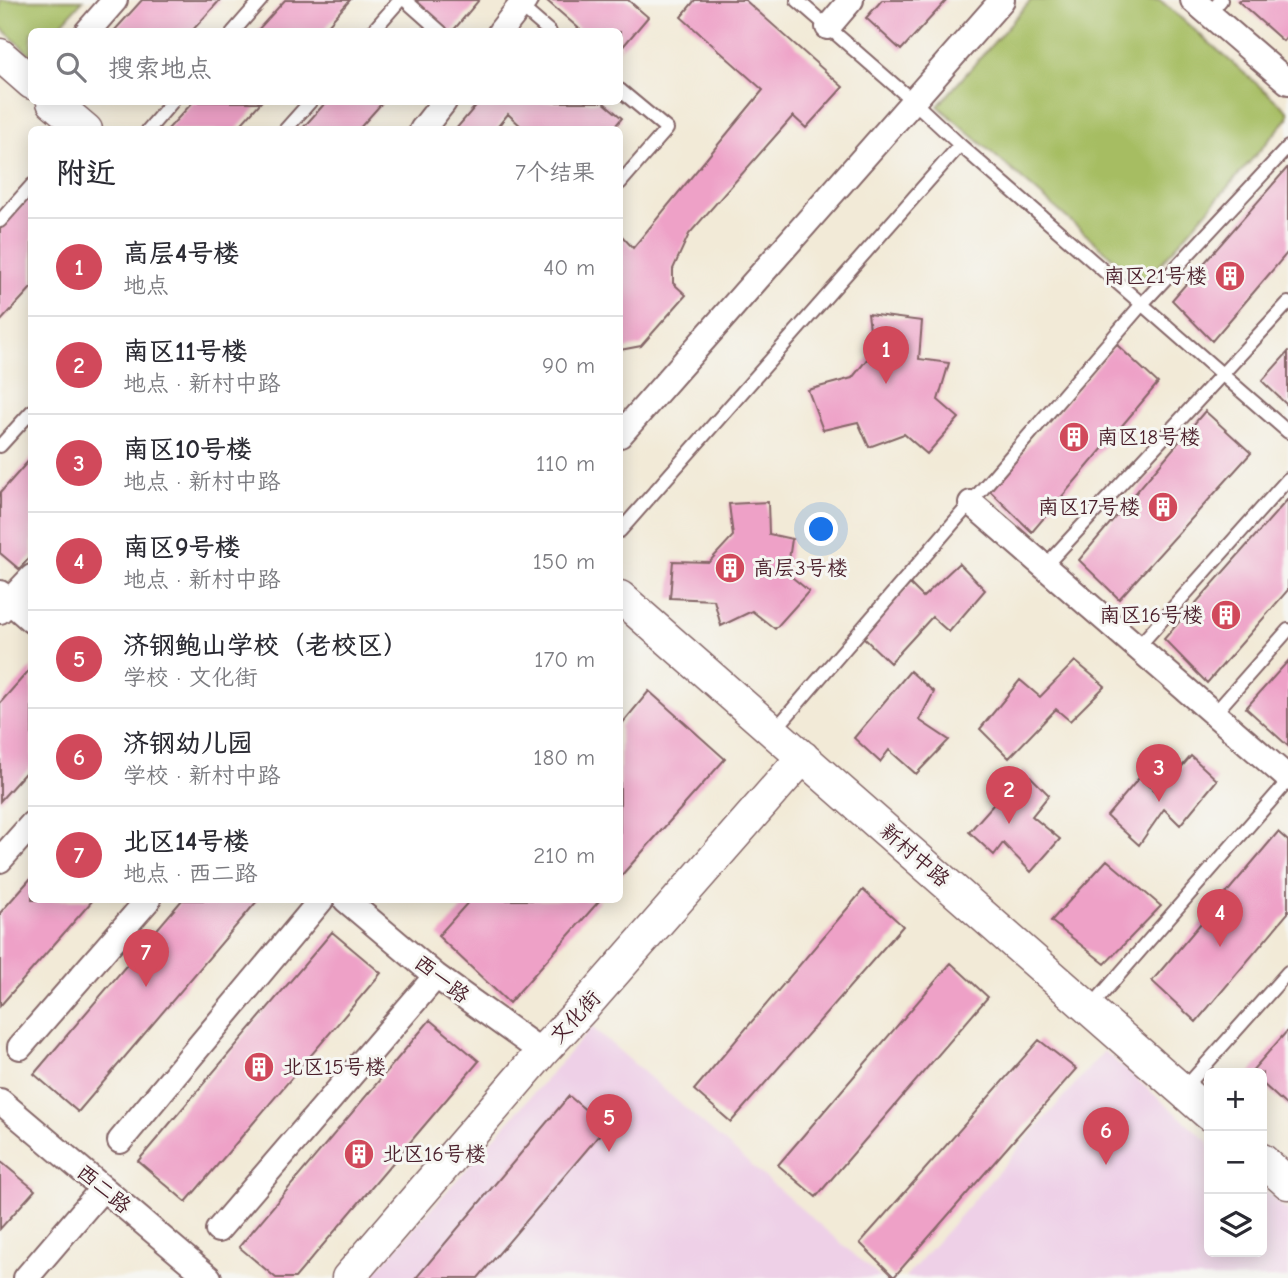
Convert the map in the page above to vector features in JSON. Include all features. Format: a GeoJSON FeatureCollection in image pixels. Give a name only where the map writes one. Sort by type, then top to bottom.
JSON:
{"type":"FeatureCollection","features":[{"type":"Feature","properties":{"kind":"street"},"geometry":{"type":"LineString","coordinates":[[90,28],[115,0]]}},
{"type":"Feature","properties":{"kind":"street"},"geometry":{"type":"LineString","coordinates":[[828,27],[851,0]]}},
{"type":"Feature","properties":{"kind":"street"},"geometry":{"type":"LineString","coordinates":[[623,432],[1002,0]]}},
{"type":"Feature","properties":{"kind":"street"},"geometry":{"type":"LineString","coordinates":[[503,28],[523,3]]}},
{"type":"Feature","properties":{"kind":"street"},"geometry":{"type":"LineString","coordinates":[[1208,4],[1288,82]]}},
{"type":"Feature","properties":{"kind":"street"},"geometry":{"type":"LineString","coordinates":[[0,55],[28,80]]}},
{"type":"Feature","properties":{"kind":"street"},"geometry":{"type":"LineString","coordinates":[[56,105],[80,126]]}},
{"type":"Feature","properties":{"kind":"street"},"geometry":{"type":"LineString","coordinates":[[425,126],[442,105]]}},
{"type":"Feature","properties":{"kind":"street"},"geometry":{"type":"LineString","coordinates":[[971,503],[1288,780]]}},
{"type":"Feature","properties":{"kind":"street"},"geometry":{"type":"LineString","coordinates":[[28,580],[3,602],[28,618]]}},
{"type":"Feature","properties":{"kind":"street","name":"新村中路"},"geometry":{"type":"LineString","coordinates":[[623,607],[803,757],[1204,1109]]}},
{"type":"Feature","properties":{"kind":"street","name":"文化街"},"geometry":{"type":"LineString","coordinates":[[348,1278],[542,1052],[803,757]]}},
{"type":"Feature","properties":{"kind":"street"},"geometry":{"type":"LineString","coordinates":[[0,860],[28,828]]}},
{"type":"Feature","properties":{"kind":"street"},"geometry":{"type":"LineString","coordinates":[[20,1046],[145,903]]}},
{"type":"Feature","properties":{"kind":"street"},"geometry":{"type":"LineString","coordinates":[[120,1141],[318,903]]}},
{"type":"Feature","properties":{"kind":"street","name":"西一路"},"geometry":{"type":"LineString","coordinates":[[359,903],[436,976],[542,1052]]}},
{"type":"Feature","properties":{"kind":"street"},"geometry":{"type":"LineString","coordinates":[[218,1230],[436,976]]}},
{"type":"Feature","properties":{"kind":"street","name":"西二路"},"geometry":{"type":"LineString","coordinates":[[0,1101],[209,1278]]}},
{"type":"Feature","properties":{"kind":"street"},"geometry":{"type":"LineString","coordinates":[[1267,1164],[1288,1183]]}},
{"type":"Feature","properties":{"kind":"street"},"geometry":{"type":"LineString","coordinates":[[26,1278],[103,1188]]}},
{"type":"Feature","properties":{"kind":"lane"},"geometry":{"type":"LineString","coordinates":[[236,28],[261,0]]}},
{"type":"Feature","properties":{"kind":"lane"},"geometry":{"type":"LineString","coordinates":[[376,28],[400,0]]}},
{"type":"Feature","properties":{"kind":"lane"},"geometry":{"type":"LineString","coordinates":[[405,0],[436,28]]}},
{"type":"Feature","properties":{"kind":"lane"},"geometry":{"type":"LineString","coordinates":[[797,0],[1288,432]]}},
{"type":"Feature","properties":{"kind":"lane"},"geometry":{"type":"LineString","coordinates":[[523,3],[546,28]]}},
{"type":"Feature","properties":{"kind":"lane"},"geometry":{"type":"LineString","coordinates":[[623,93],[667,130],[623,180]]}},
{"type":"Feature","properties":{"kind":"lane"},"geometry":{"type":"LineString","coordinates":[[151,126],[169,105]]}},
{"type":"Feature","properties":{"kind":"lane"},"geometry":{"type":"LineString","coordinates":[[289,126],[307,105]]}},
{"type":"Feature","properties":{"kind":"lane"},"geometry":{"type":"LineString","coordinates":[[623,528],[960,145]]}},
{"type":"Feature","properties":{"kind":"lane"},"geometry":{"type":"LineString","coordinates":[[774,732],[1142,304],[1288,147]]}},
{"type":"Feature","properties":{"kind":"lane"},"geometry":{"type":"LineString","coordinates":[[0,221],[28,190]]}},
{"type":"Feature","properties":{"kind":"lane"},"geometry":{"type":"LineString","coordinates":[[1044,567],[1288,303]]}},
{"type":"Feature","properties":{"kind":"lane"},"geometry":{"type":"LineString","coordinates":[[0,446],[28,415]]}},
{"type":"Feature","properties":{"kind":"lane"},"geometry":{"type":"LineString","coordinates":[[1138,648],[1288,479]]}},
{"type":"Feature","properties":{"kind":"lane"},"geometry":{"type":"LineString","coordinates":[[1214,714],[1288,630]]}},
{"type":"Feature","properties":{"kind":"lane"},"geometry":{"type":"LineString","coordinates":[[1090,1008],[1288,780]]}},
{"type":"Feature","properties":{"kind":"lane"},"geometry":{"type":"LineString","coordinates":[[1183,1090],[1288,972]]}},
{"type":"Feature","properties":{"kind":"shaded area"},"geometry":{"type":"Polygon","coordinates":[[[592,1027],[881,1278],[370,1278],[592,1027]]]}},
{"type":"Feature","properties":{"kind":"shaded area"},"geometry":{"type":"Polygon","coordinates":[[[1104,1051],[1204,1138],[1204,1257],[1267,1257],[1267,1192],[1288,1211],[1288,1278],[905,1278],[1104,1051]]]}},
{"type":"Feature","properties":{"kind":"green space"},"geometry":{"type":"Polygon","coordinates":[[[0,0],[83,0],[58,28],[28,28],[28,52],[0,27],[0,0]]]}},
{"type":"Feature","properties":{"kind":"green space"},"geometry":{"type":"Polygon","coordinates":[[[1031,0],[1160,0],[1288,111],[1288,118],[1143,284],[938,106],[1031,0]]]}},
{"type":"Feature","properties":{"kind":"building"},"geometry":{"type":"Polygon","coordinates":[[[142,0],[220,0],[195,28],[117,28],[142,0]]]}},
{"type":"Feature","properties":{"kind":"building"},"geometry":{"type":"Polygon","coordinates":[[[285,0],[350,0],[326,28],[260,28],[285,0]]]}},
{"type":"Feature","properties":{"kind":"building"},"geometry":{"type":"Polygon","coordinates":[[[414,0],[479,0],[455,28],[438,28],[414,0]]]}},
{"type":"Feature","properties":{"kind":"building"},"geometry":{"type":"Polygon","coordinates":[[[546,0],[628,0],[648,17],[623,46],[623,28],[578,28],[546,0]]]}},
{"type":"Feature","properties":{"kind":"building"},"geometry":{"type":"Polygon","coordinates":[[[695,0],[745,0],[843,87],[806,128],[793,116],[689,234],[673,269],[673,283],[686,295],[641,346],[623,349],[623,237],[633,248],[763,90],[681,17],[695,0]]]}},
{"type":"Feature","properties":{"kind":"building"},"geometry":{"type":"Polygon","coordinates":[[[882,0],[947,0],[901,50],[866,18],[882,0]]]}},
{"type":"Feature","properties":{"kind":"building"},"geometry":{"type":"Polygon","coordinates":[[[1288,0],[1288,35],[1283,41],[1238,1],[1288,0]]]}},
{"type":"Feature","properties":{"kind":"building"},"geometry":{"type":"Polygon","coordinates":[[[190,105],[258,105],[240,126],[171,126],[190,105]]]}},
{"type":"Feature","properties":{"kind":"building"},"geometry":{"type":"Polygon","coordinates":[[[323,105],[380,105],[362,126],[305,126],[323,105]]]}},
{"type":"Feature","properties":{"kind":"building"},"geometry":{"type":"Polygon","coordinates":[[[476,105],[607,105],[622,118],[615,126],[521,126],[508,114],[498,126],[458,126],[476,105]]]}},
{"type":"Feature","properties":{"kind":"building","name":"南区21号楼"},"geometry":{"type":"Polygon","coordinates":[[[1288,167],[1288,252],[1212,341],[1172,300],[1288,167]]]}},
{"type":"Feature","properties":{"kind":"building"},"geometry":{"type":"Polygon","coordinates":[[[28,197],[28,291],[0,322],[0,229],[28,197]]]}},
{"type":"Feature","properties":{"kind":"building"},"geometry":{"type":"Polygon","coordinates":[[[868,314],[922,321],[919,359],[949,363],[938,400],[959,418],[927,454],[904,434],[869,447],[858,422],[823,430],[808,390],[852,378],[873,352],[868,314]]]}},
{"type":"Feature","properties":{"kind":"building","name":"南区18号楼"},"geometry":{"type":"Polygon","coordinates":[[[1116,344],[1158,383],[1032,532],[990,491],[1116,344]]]}},
{"type":"Feature","properties":{"kind":"building"},"geometry":{"type":"Polygon","coordinates":[[[1288,352],[1288,406],[1262,381],[1288,352]]]}},
{"type":"Feature","properties":{"kind":"building","name":"南区17号楼"},"geometry":{"type":"Polygon","coordinates":[[[1205,411],[1251,453],[1119,599],[1079,560],[1205,411]]]}},
{"type":"Feature","properties":{"kind":"building"},"geometry":{"type":"Polygon","coordinates":[[[28,462],[28,559],[19,569],[0,553],[0,493],[28,462]]]}},
{"type":"Feature","properties":{"kind":"building","name":"南区16号楼"},"geometry":{"type":"Polygon","coordinates":[[[1288,499],[1288,590],[1207,683],[1164,639],[1288,499]]]}},
{"type":"Feature","properties":{"kind":"building","name":"高层3号楼"},"geometry":{"type":"Polygon","coordinates":[[[768,502],[769,534],[792,539],[787,573],[809,591],[775,629],[752,611],[721,626],[714,600],[670,598],[673,561],[709,562],[733,536],[729,504],[768,502]]]}},
{"type":"Feature","properties":{"kind":"building"},"geometry":{"type":"Polygon","coordinates":[[[959,563],[985,590],[949,632],[932,617],[890,663],[862,636],[910,584],[923,597],[959,563]]]}},
{"type":"Feature","properties":{"kind":"building"},"geometry":{"type":"Polygon","coordinates":[[[1075,661],[1105,686],[1070,721],[1056,709],[1009,758],[980,729],[1020,680],[1040,697],[1075,661]]]}},
{"type":"Feature","properties":{"kind":"building"},"geometry":{"type":"Polygon","coordinates":[[[1288,661],[1288,746],[1246,708],[1288,661]]]}},
{"type":"Feature","properties":{"kind":"building"},"geometry":{"type":"Polygon","coordinates":[[[910,671],[934,692],[919,720],[949,740],[916,774],[889,750],[880,762],[854,738],[910,671]]]}},
{"type":"Feature","properties":{"kind":"building"},"geometry":{"type":"Polygon","coordinates":[[[28,672],[28,770],[0,801],[0,703],[28,672]]]}},
{"type":"Feature","properties":{"kind":"building"},"geometry":{"type":"Polygon","coordinates":[[[649,691],[725,759],[623,874],[623,722],[649,691]]]}},
{"type":"Feature","properties":{"kind":"building"},"geometry":{"type":"Polygon","coordinates":[[[1191,756],[1217,780],[1180,825],[1164,809],[1139,845],[1107,816],[1139,778],[1158,794],[1191,756]]]}},
{"type":"Feature","properties":{"kind":"building"},"geometry":{"type":"Polygon","coordinates":[[[1024,770],[1049,795],[1032,816],[1060,839],[1031,872],[1003,843],[994,855],[969,832],[1024,770]]]}},
{"type":"Feature","properties":{"kind":"building"},"geometry":{"type":"Polygon","coordinates":[[[1278,832],[1288,841],[1288,913],[1196,1022],[1152,981],[1278,832]]]}},
{"type":"Feature","properties":{"kind":"building"},"geometry":{"type":"Polygon","coordinates":[[[1107,860],[1161,906],[1105,964],[1051,921],[1107,860]]]}},
{"type":"Feature","properties":{"kind":"building"},"geometry":{"type":"Polygon","coordinates":[[[28,882],[28,903],[90,903],[0,1006],[0,913],[28,882]]]}},
{"type":"Feature","properties":{"kind":"building"},"geometry":{"type":"Polygon","coordinates":[[[863,890],[903,926],[731,1122],[694,1090],[863,890]]]}},
{"type":"Feature","properties":{"kind":"building"},"geometry":{"type":"Polygon","coordinates":[[[179,903],[255,903],[78,1112],[34,1074],[179,903]]]}},
{"type":"Feature","properties":{"kind":"building"},"geometry":{"type":"Polygon","coordinates":[[[467,903],[597,903],[509,1003],[438,936],[467,903]]]}},
{"type":"Feature","properties":{"kind":"building","name":"北区15号楼"},"geometry":{"type":"Polygon","coordinates":[[[332,932],[381,973],[186,1202],[138,1161],[332,932]]]}},
{"type":"Feature","properties":{"kind":"building"},"geometry":{"type":"Polygon","coordinates":[[[951,963],[988,997],[816,1197],[778,1165],[951,963]]]}},
{"type":"Feature","properties":{"kind":"building","name":"北区16号楼"},"geometry":{"type":"Polygon","coordinates":[[[430,1020],[479,1061],[295,1278],[276,1278],[239,1247],[430,1020]]]}},
{"type":"Feature","properties":{"kind":"building"},"geometry":{"type":"Polygon","coordinates":[[[1288,1030],[1288,1107],[1267,1088],[1267,1068],[1254,1068],[1288,1030]]]}},
{"type":"Feature","properties":{"kind":"building"},"geometry":{"type":"Polygon","coordinates":[[[1039,1040],[1076,1069],[894,1277],[860,1243],[1039,1040]]]}},
{"type":"Feature","properties":{"kind":"building"},"geometry":{"type":"Polygon","coordinates":[[[569,1096],[606,1127],[478,1278],[416,1278],[569,1096]]]}},
{"type":"Feature","properties":{"kind":"building"},"geometry":{"type":"Polygon","coordinates":[[[0,1161],[35,1190],[0,1229],[0,1161]]]}},
{"type":"Feature","properties":{"kind":"place","name":"南区21号楼"},"geometry":{"type":"Point","coordinates":[1230,276]}},
{"type":"Feature","properties":{"kind":"place","name":"高层4号楼"},"geometry":{"type":"Point","coordinates":[886,384]}},
{"type":"Feature","properties":{"kind":"place","name":"南区18号楼"},"geometry":{"type":"Point","coordinates":[1074,437]}},
{"type":"Feature","properties":{"kind":"place","name":"南区17号楼"},"geometry":{"type":"Point","coordinates":[1163,507]}},
{"type":"Feature","properties":{"kind":"place","name":"高层3号楼"},"geometry":{"type":"Point","coordinates":[730,568]}},
{"type":"Feature","properties":{"kind":"place","name":"南区16号楼"},"geometry":{"type":"Point","coordinates":[1226,615]}},
{"type":"Feature","properties":{"kind":"place","name":"南区10号楼"},"geometry":{"type":"Point","coordinates":[1159,802]}},
{"type":"Feature","properties":{"kind":"place","name":"南区11号楼"},"geometry":{"type":"Point","coordinates":[1009,824]}},
{"type":"Feature","properties":{"kind":"place","name":"南区9号楼"},"geometry":{"type":"Point","coordinates":[1220,947]}},
{"type":"Feature","properties":{"kind":"place","name":"北区14号楼"},"geometry":{"type":"Point","coordinates":[146,987]}},
{"type":"Feature","properties":{"kind":"place","name":"北区15号楼"},"geometry":{"type":"Point","coordinates":[259,1067]}},
{"type":"Feature","properties":{"kind":"place","name":"济钢鲍山学校（老校区）"},"geometry":{"type":"Point","coordinates":[609,1152]}},
{"type":"Feature","properties":{"kind":"place","name":"北区16号楼"},"geometry":{"type":"Point","coordinates":[359,1154]}},
{"type":"Feature","properties":{"kind":"place","name":"济钢幼儿园"},"geometry":{"type":"Point","coordinates":[1106,1165]}}]}
